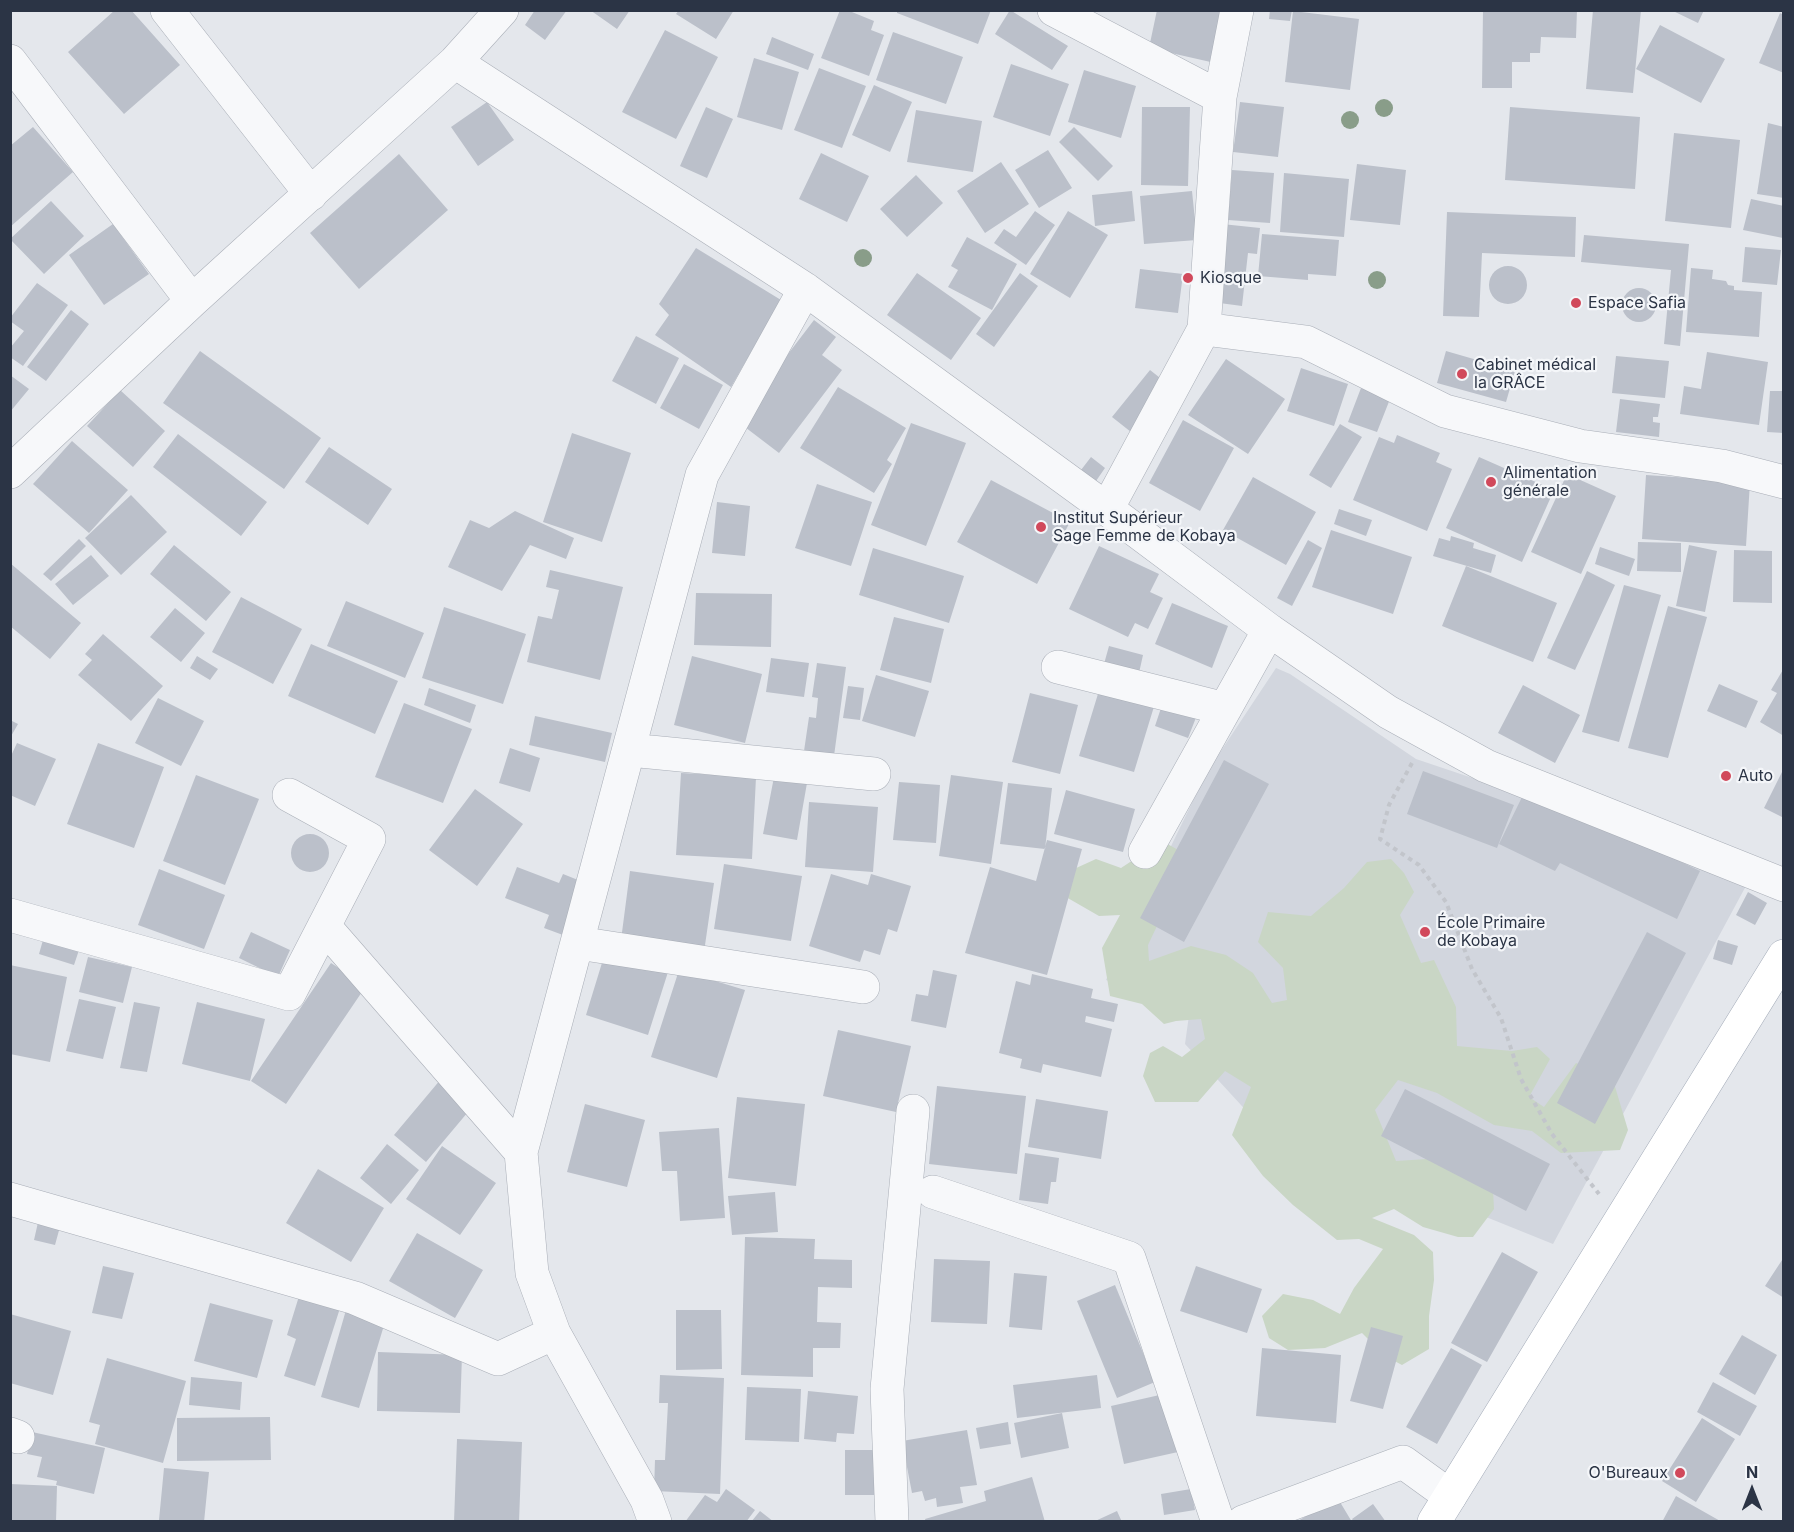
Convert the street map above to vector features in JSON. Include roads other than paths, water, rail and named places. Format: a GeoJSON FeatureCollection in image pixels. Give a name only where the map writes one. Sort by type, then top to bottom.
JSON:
{"type":"FeatureCollection","features":[{"type":"Feature","properties":{"kind":"main road"},"geometry":{"type":"LineString","coordinates":[[1442,1509],[1784,956]]}},
{"type":"Feature","properties":{"kind":"street"},"geometry":{"type":"LineString","coordinates":[[167,10],[310,194]]}},
{"type":"Feature","properties":{"kind":"street"},"geometry":{"type":"LineString","coordinates":[[10,472],[192,301],[455,62],[502,10]]}},
{"type":"Feature","properties":{"kind":"street"},"geometry":{"type":"LineString","coordinates":[[1054,10],[1220,97]]}},
{"type":"Feature","properties":{"kind":"street"},"geometry":{"type":"LineString","coordinates":[[1107,509],[1204,329],[1220,97],[1237,10]]}},
{"type":"Feature","properties":{"kind":"street"},"geometry":{"type":"LineString","coordinates":[[10,61],[192,301]]}},
{"type":"Feature","properties":{"kind":"street"},"geometry":{"type":"LineString","coordinates":[[455,62],[805,288],[1269,630],[1388,712],[1486,766],[1784,885]]}},
{"type":"Feature","properties":{"kind":"street"},"geometry":{"type":"LineString","coordinates":[[656,1521],[647,1500],[554,1333],[532,1273],[521,1152],[702,476],[805,288]]}},
{"type":"Feature","properties":{"kind":"street"},"geometry":{"type":"LineString","coordinates":[[1204,329],[1306,342],[1445,411],[1580,446],[1722,466],[1784,482]]}},
{"type":"Feature","properties":{"kind":"street"},"geometry":{"type":"LineString","coordinates":[[1145,852],[1269,630]]}},
{"type":"Feature","properties":{"kind":"street"},"geometry":{"type":"LineString","coordinates":[[1058,667],[1225,709]]}},
{"type":"Feature","properties":{"kind":"street"},"geometry":{"type":"LineString","coordinates":[[630,750],[874,774]]}},
{"type":"Feature","properties":{"kind":"street"},"geometry":{"type":"LineString","coordinates":[[10,915],[290,994],[369,839],[290,795]]}},
{"type":"Feature","properties":{"kind":"street"},"geometry":{"type":"LineString","coordinates":[[324,926],[521,1152]]}},
{"type":"Feature","properties":{"kind":"street"},"geometry":{"type":"LineString","coordinates":[[578,943],[863,987]]}},
{"type":"Feature","properties":{"kind":"street"},"geometry":{"type":"LineString","coordinates":[[892,1521],[887,1389],[913,1111]]}},
{"type":"Feature","properties":{"kind":"street"},"geometry":{"type":"LineString","coordinates":[[933,1192],[1129,1258],[1218,1521]]}},
{"type":"Feature","properties":{"kind":"street"},"geometry":{"type":"LineString","coordinates":[[10,1199],[355,1298],[498,1359],[554,1333]]}},
{"type":"Feature","properties":{"kind":"street"},"geometry":{"type":"LineString","coordinates":[[1243,1521],[1403,1462],[1442,1509]]}},
{"type":"Feature","properties":{"kind":"place","name":"Kiosque"},"geometry":{"type":"Point","coordinates":[1188,278]}},
{"type":"Feature","properties":{"kind":"place","name":"Espace Safia"},"geometry":{"type":"Point","coordinates":[1576,303]}},
{"type":"Feature","properties":{"kind":"place","name":"Cabinet médical la GRÂCE"},"geometry":{"type":"Point","coordinates":[1462,374]}},
{"type":"Feature","properties":{"kind":"place","name":"Alimentation générale"},"geometry":{"type":"Point","coordinates":[1491,482]}},
{"type":"Feature","properties":{"kind":"place","name":"Institut Supérieur Sage Femme de Kobaya"},"geometry":{"type":"Point","coordinates":[1041,527]}},
{"type":"Feature","properties":{"kind":"place","name":"Auto"},"geometry":{"type":"Point","coordinates":[1726,776]}},
{"type":"Feature","properties":{"kind":"place","name":"École Primaire de Kobaya"},"geometry":{"type":"Point","coordinates":[1425,932]}},
{"type":"Feature","properties":{"kind":"place","name":"O'Bureaux"},"geometry":{"type":"Point","coordinates":[1680,1473]}}]}
